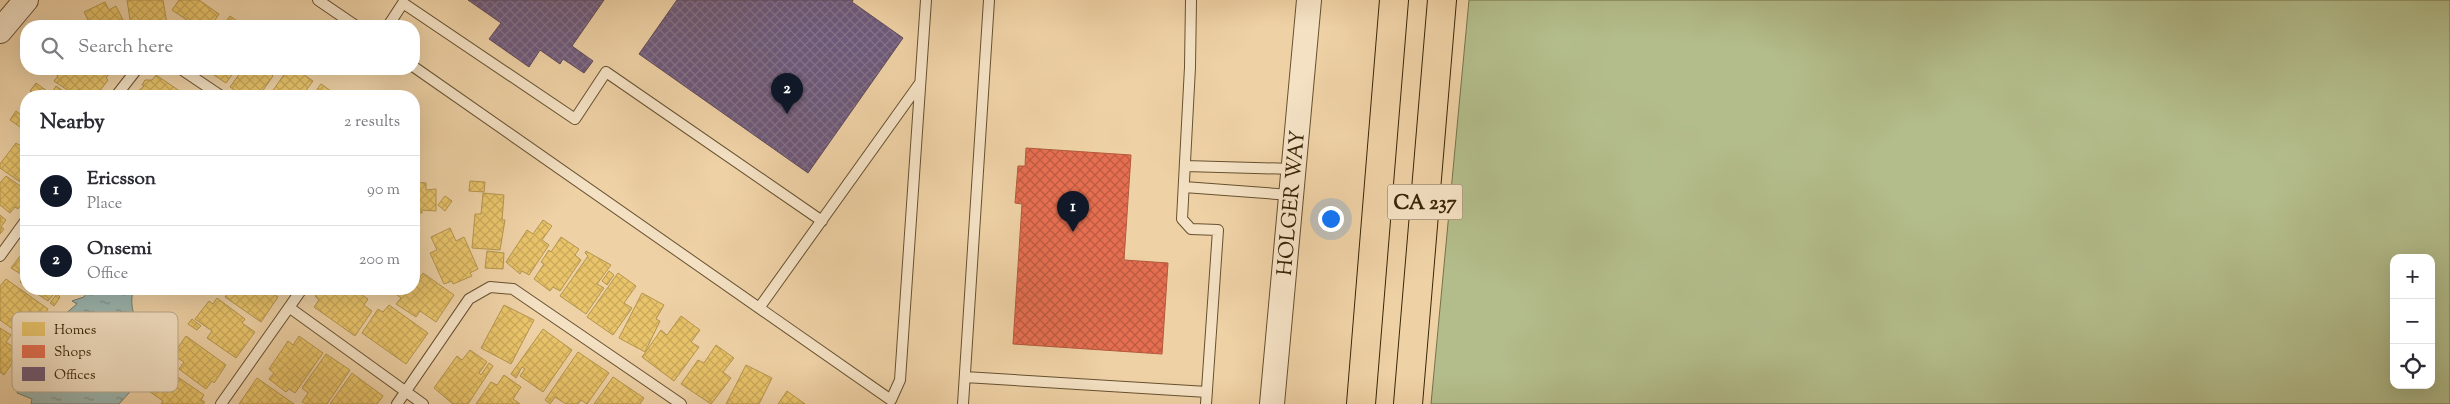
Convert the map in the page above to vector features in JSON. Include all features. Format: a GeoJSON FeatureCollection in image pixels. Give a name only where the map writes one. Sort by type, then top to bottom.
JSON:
{"type":"FeatureCollection","features":[{"type":"Feature","properties":{"kind":"highway","name":"CA 237"},"geometry":{"type":"LineString","coordinates":[[1361,404],[1394,0]]}},
{"type":"Feature","properties":{"kind":"highway","name":"CA 237"},"geometry":{"type":"LineString","coordinates":[[1408,404],[1442,0]]}},
{"type":"Feature","properties":{"kind":"street"},"geometry":{"type":"LineString","coordinates":[[0,31],[26,0]]}},
{"type":"Feature","properties":{"kind":"street","name":"HOLGER WAY"},"geometry":{"type":"LineString","coordinates":[[1272,404],[1309,0]]}},
{"type":"Feature","properties":{"kind":"lane"},"geometry":{"type":"LineString","coordinates":[[318,0],[347,20]]}},
{"type":"Feature","properties":{"kind":"lane"},"geometry":{"type":"LineString","coordinates":[[420,71],[891,400],[900,380],[926,0]]}},
{"type":"Feature","properties":{"kind":"lane"},"geometry":{"type":"LineString","coordinates":[[963,404],[989,0]]}},
{"type":"Feature","properties":{"kind":"lane"},"geometry":{"type":"LineString","coordinates":[[1191,0],[1182,219],[1191,228],[1218,230],[1206,404]]}},
{"type":"Feature","properties":{"kind":"lane"},"geometry":{"type":"LineString","coordinates":[[392,20],[403,3],[575,119],[606,72],[822,220]]}},
{"type":"Feature","properties":{"kind":"lane"},"geometry":{"type":"LineString","coordinates":[[121,90],[132,75]]}},
{"type":"Feature","properties":{"kind":"lane"},"geometry":{"type":"LineString","coordinates":[[190,75],[212,90]]}},
{"type":"Feature","properties":{"kind":"lane"},"geometry":{"type":"LineString","coordinates":[[759,308],[921,82]]}},
{"type":"Feature","properties":{"kind":"lane"},"geometry":{"type":"LineString","coordinates":[[1185,166],[1293,169]]}},
{"type":"Feature","properties":{"kind":"lane"},"geometry":{"type":"LineString","coordinates":[[1184,187],[1291,195]]}},
{"type":"Feature","properties":{"kind":"lane"},"geometry":{"type":"LineString","coordinates":[[0,256],[20,228]]}},
{"type":"Feature","properties":{"kind":"lane"},"geometry":{"type":"LineString","coordinates":[[397,404],[469,299],[490,287],[513,289],[681,404]]}},
{"type":"Feature","properties":{"kind":"lane"},"geometry":{"type":"LineString","coordinates":[[222,404],[298,295]]}},
{"type":"Feature","properties":{"kind":"lane"},"geometry":{"type":"LineString","coordinates":[[290,308],[423,404]]}},
{"type":"Feature","properties":{"kind":"lane"},"geometry":{"type":"LineString","coordinates":[[965,377],[1207,392]]}},
{"type":"Feature","properties":{"kind":"green space"},"geometry":{"type":"Polygon","coordinates":[[[1469,0],[2450,0],[2450,404],[1431,404],[1469,0]]]}},
{"type":"Feature","properties":{"kind":"water"},"geometry":{"type":"Polygon","coordinates":[[[85,295],[132,295],[134,312],[68,312],[77,304],[72,301],[85,295]]]}},
{"type":"Feature","properties":{"kind":"water"},"geometry":{"type":"Polygon","coordinates":[[[130,392],[119,404],[31,404],[32,399],[17,393],[130,392]]]}},
{"type":"Feature","properties":{"kind":"building: Homes"},"geometry":{"type":"Polygon","coordinates":[[[127,0],[163,0],[166,20],[130,20],[127,0]]]}},
{"type":"Feature","properties":{"kind":"building: Homes"},"geometry":{"type":"Polygon","coordinates":[[[179,0],[199,0],[219,14],[215,20],[187,20],[172,10],[179,0]]]}},
{"type":"Feature","properties":{"kind":"building: Homes"},"geometry":{"type":"Polygon","coordinates":[[[105,2],[109,10],[116,6],[123,20],[88,20],[84,12],[105,2]]]}},
{"type":"Feature","properties":{"kind":"building: Homes"},"geometry":{"type":"Polygon","coordinates":[[[230,16],[236,20],[227,20],[230,16]]]}},
{"type":"Feature","properties":{"kind":"building: Homes"},"geometry":{"type":"Polygon","coordinates":[[[57,75],[108,75],[106,78],[108,80],[100,90],[68,90],[54,81],[58,76],[57,75]]]}},
{"type":"Feature","properties":{"kind":"building: Homes"},"geometry":{"type":"Polygon","coordinates":[[[156,75],[178,90],[139,90],[144,86],[142,85],[145,80],[152,80],[156,75]]]}},
{"type":"Feature","properties":{"kind":"building: Homes"},"geometry":{"type":"Polygon","coordinates":[[[214,75],[232,75],[226,83],[214,75]]]}},
{"type":"Feature","properties":{"kind":"building: Homes"},"geometry":{"type":"Polygon","coordinates":[[[239,75],[273,76],[263,90],[234,90],[230,87],[239,75]]]}},
{"type":"Feature","properties":{"kind":"building: Homes"},"geometry":{"type":"Polygon","coordinates":[[[284,75],[304,75],[313,81],[306,90],[273,90],[284,75]]]}},
{"type":"Feature","properties":{"kind":"building: Homes"},"geometry":{"type":"Polygon","coordinates":[[[36,83],[46,90],[31,90],[36,83]]]}},
{"type":"Feature","properties":{"kind":"building: Homes"},"geometry":{"type":"Polygon","coordinates":[[[321,84],[330,90],[316,90],[321,84]]]}},
{"type":"Feature","properties":{"kind":"building: Homes"},"geometry":{"type":"Polygon","coordinates":[[[56,86],[62,90],[54,90],[56,86]]]}},
{"type":"Feature","properties":{"kind":"building: Homes"},"geometry":{"type":"Polygon","coordinates":[[[16,111],[20,114],[20,127],[10,120],[16,111]]]}},
{"type":"Feature","properties":{"kind":"building: Homes"},"geometry":{"type":"Polygon","coordinates":[[[16,143],[20,145],[20,182],[0,168],[0,164],[16,143]]]}},
{"type":"Feature","properties":{"kind":"building: Homes"},"geometry":{"type":"Polygon","coordinates":[[[6,176],[20,186],[20,206],[18,209],[15,207],[10,213],[0,205],[0,183],[6,176]]]}},
{"type":"Feature","properties":{"kind":"building: Homes"},"geometry":{"type":"Polygon","coordinates":[[[470,181],[485,182],[484,192],[469,191],[470,181]]]}},
{"type":"Feature","properties":{"kind":"building: Homes"},"geometry":{"type":"Polygon","coordinates":[[[420,182],[426,183],[426,190],[436,189],[436,211],[422,210],[422,213],[420,213],[420,182]]]}},
{"type":"Feature","properties":{"kind":"building: Homes"},"geometry":{"type":"Polygon","coordinates":[[[483,193],[504,195],[502,220],[505,220],[500,250],[472,248],[475,214],[481,214],[483,193]]]}},
{"type":"Feature","properties":{"kind":"building: Homes"},"geometry":{"type":"Polygon","coordinates":[[[445,196],[452,201],[445,211],[438,205],[445,196]]]}},
{"type":"Feature","properties":{"kind":"building: Homes"},"geometry":{"type":"Polygon","coordinates":[[[0,215],[6,220],[1,227],[4,229],[0,234],[0,215]]]}},
{"type":"Feature","properties":{"kind":"building: Homes"},"geometry":{"type":"Polygon","coordinates":[[[543,220],[552,226],[542,240],[549,245],[529,275],[522,271],[520,274],[506,262],[527,230],[533,234],[543,220]]]}},
{"type":"Feature","properties":{"kind":"building: Homes"},"geometry":{"type":"Polygon","coordinates":[[[450,228],[456,241],[464,237],[478,269],[470,273],[472,276],[453,284],[452,281],[444,284],[430,253],[437,250],[431,237],[450,228]]]}},
{"type":"Feature","properties":{"kind":"building: Homes"},"geometry":{"type":"Polygon","coordinates":[[[561,237],[579,249],[575,255],[581,260],[560,291],[553,287],[550,291],[534,279],[544,264],[541,262],[549,250],[551,252],[561,237]]]}},
{"type":"Feature","properties":{"kind":"building: Homes"},"geometry":{"type":"Polygon","coordinates":[[[487,251],[504,253],[503,269],[485,268],[487,251]]]}},
{"type":"Feature","properties":{"kind":"building: Homes"},"geometry":{"type":"Polygon","coordinates":[[[586,251],[611,265],[597,284],[604,288],[586,314],[560,296],[588,256],[585,253],[586,251]]]}},
{"type":"Feature","properties":{"kind":"building: Homes"},"geometry":{"type":"Polygon","coordinates":[[[20,256],[20,274],[11,268],[20,256]]]}},
{"type":"Feature","properties":{"kind":"building: Homes"},"geometry":{"type":"Polygon","coordinates":[[[609,271],[614,275],[607,285],[602,281],[609,271]]]}},
{"type":"Feature","properties":{"kind":"building: Homes"},"geometry":{"type":"Polygon","coordinates":[[[423,273],[454,295],[436,322],[420,311],[416,317],[396,304],[401,298],[397,295],[420,295],[420,277],[423,273]]]}},
{"type":"Feature","properties":{"kind":"building: Homes"},"geometry":{"type":"Polygon","coordinates":[[[618,273],[636,286],[624,303],[632,308],[613,335],[587,317],[618,273]]]}},
{"type":"Feature","properties":{"kind":"building: Homes"},"geometry":{"type":"Polygon","coordinates":[[[6,279],[20,289],[20,295],[28,295],[48,309],[46,312],[12,312],[12,328],[0,320],[0,286],[6,279]]]}},
{"type":"Feature","properties":{"kind":"building: Homes"},"geometry":{"type":"Polygon","coordinates":[[[642,293],[664,305],[656,319],[660,321],[645,352],[619,338],[642,293]]]}},
{"type":"Feature","properties":{"kind":"building: Homes"},"geometry":{"type":"Polygon","coordinates":[[[39,295],[53,295],[48,301],[39,295]]]}},
{"type":"Feature","properties":{"kind":"building: Homes"},"geometry":{"type":"Polygon","coordinates":[[[56,295],[60,297],[54,306],[50,303],[56,295]]]}},
{"type":"Feature","properties":{"kind":"building: Homes"},"geometry":{"type":"Polygon","coordinates":[[[226,295],[275,295],[278,297],[261,322],[225,297],[226,295]]]}},
{"type":"Feature","properties":{"kind":"building: Homes"},"geometry":{"type":"Polygon","coordinates":[[[362,295],[368,299],[364,305],[372,311],[355,336],[314,307],[319,300],[315,296],[362,295]]]}},
{"type":"Feature","properties":{"kind":"building: Homes"},"geometry":{"type":"Polygon","coordinates":[[[217,298],[245,319],[242,323],[255,332],[236,358],[207,338],[212,331],[195,319],[209,301],[213,304],[217,298]]]}},
{"type":"Feature","properties":{"kind":"building: Homes"},"geometry":{"type":"Polygon","coordinates":[[[389,305],[428,333],[406,364],[362,333],[378,309],[383,312],[389,305]]]}},
{"type":"Feature","properties":{"kind":"building: Homes"},"geometry":{"type":"Polygon","coordinates":[[[504,305],[534,320],[511,364],[481,348],[504,305]]]}},
{"type":"Feature","properties":{"kind":"building: Homes"},"geometry":{"type":"Polygon","coordinates":[[[681,316],[700,330],[691,342],[699,347],[674,381],[642,357],[661,330],[667,335],[681,316]]]}},
{"type":"Feature","properties":{"kind":"building: Homes"},"geometry":{"type":"Polygon","coordinates":[[[192,319],[201,326],[197,330],[188,324],[192,319]]]}},
{"type":"Feature","properties":{"kind":"building: Homes"},"geometry":{"type":"Polygon","coordinates":[[[0,328],[11,335],[6,342],[12,346],[12,364],[4,375],[0,372],[0,328]]]}},
{"type":"Feature","properties":{"kind":"building: Homes"},"geometry":{"type":"Polygon","coordinates":[[[543,329],[572,350],[543,392],[520,376],[525,369],[522,367],[516,378],[511,374],[543,329]]]}},
{"type":"Feature","properties":{"kind":"building: Homes"},"geometry":{"type":"Polygon","coordinates":[[[186,336],[226,365],[214,383],[212,381],[206,389],[179,369],[184,362],[178,358],[178,348],[186,336]]]}},
{"type":"Feature","properties":{"kind":"building: Homes"},"geometry":{"type":"Polygon","coordinates":[[[299,336],[323,353],[295,393],[289,389],[286,392],[269,379],[274,373],[269,369],[288,341],[293,345],[299,336]]]}},
{"type":"Feature","properties":{"kind":"building: Homes"},"geometry":{"type":"Polygon","coordinates":[[[716,345],[734,358],[723,372],[731,378],[711,404],[681,384],[698,360],[704,363],[716,345]]]}},
{"type":"Feature","properties":{"kind":"building: Homes"},"geometry":{"type":"Polygon","coordinates":[[[470,350],[487,362],[479,373],[481,375],[489,363],[493,366],[468,404],[453,404],[434,388],[457,356],[462,360],[470,350]]]}},
{"type":"Feature","properties":{"kind":"building: Homes"},"geometry":{"type":"Polygon","coordinates":[[[578,352],[609,373],[587,404],[581,400],[578,404],[566,404],[555,397],[550,404],[545,400],[578,352]]]}},
{"type":"Feature","properties":{"kind":"building: Homes"},"geometry":{"type":"Polygon","coordinates":[[[326,354],[350,370],[327,404],[306,404],[302,402],[308,393],[302,388],[326,354]]]}},
{"type":"Feature","properties":{"kind":"building: Homes"},"geometry":{"type":"Polygon","coordinates":[[[746,365],[772,378],[759,404],[726,404],[746,365]]]}},
{"type":"Feature","properties":{"kind":"building: Homes"},"geometry":{"type":"Polygon","coordinates":[[[352,373],[383,396],[377,404],[330,404],[352,373]]]}},
{"type":"Feature","properties":{"kind":"building: Homes"},"geometry":{"type":"Polygon","coordinates":[[[504,375],[521,387],[513,399],[520,404],[476,404],[491,382],[497,385],[504,375]]]}},
{"type":"Feature","properties":{"kind":"building: Homes"},"geometry":{"type":"Polygon","coordinates":[[[178,377],[204,395],[201,400],[205,402],[203,404],[161,404],[163,401],[150,392],[178,392],[178,377]]]}},
{"type":"Feature","properties":{"kind":"building: Homes"},"geometry":{"type":"Polygon","coordinates":[[[613,377],[644,398],[640,404],[594,404],[613,377]]]}},
{"type":"Feature","properties":{"kind":"building: Homes"},"geometry":{"type":"Polygon","coordinates":[[[257,378],[294,404],[239,404],[257,378]]]}},
{"type":"Feature","properties":{"kind":"building: Homes"},"geometry":{"type":"Polygon","coordinates":[[[787,391],[805,404],[778,404],[787,391]]]}},
{"type":"Feature","properties":{"kind":"building: Shops"},"geometry":{"type":"Polygon","coordinates":[[[1026,148],[1131,155],[1124,260],[1168,263],[1162,354],[1013,344],[1022,204],[1015,203],[1018,166],[1025,166],[1026,148]]]}},
{"type":"Feature","properties":{"kind":"building: Offices"},"geometry":{"type":"Polygon","coordinates":[[[468,0],[604,0],[572,46],[593,61],[584,73],[563,59],[560,64],[540,50],[529,67],[489,39],[501,23],[468,0]]]}},
{"type":"Feature","properties":{"kind":"building: Offices"},"geometry":{"type":"Polygon","coordinates":[[[677,0],[853,0],[852,2],[903,38],[808,173],[639,54],[677,0]]]}},
{"type":"Feature","properties":{"kind":"place","name":"Onsemi"},"geometry":{"type":"Point","coordinates":[787,114]}},
{"type":"Feature","properties":{"kind":"place","name":"Ericsson"},"geometry":{"type":"Point","coordinates":[1073,232]}}]}
